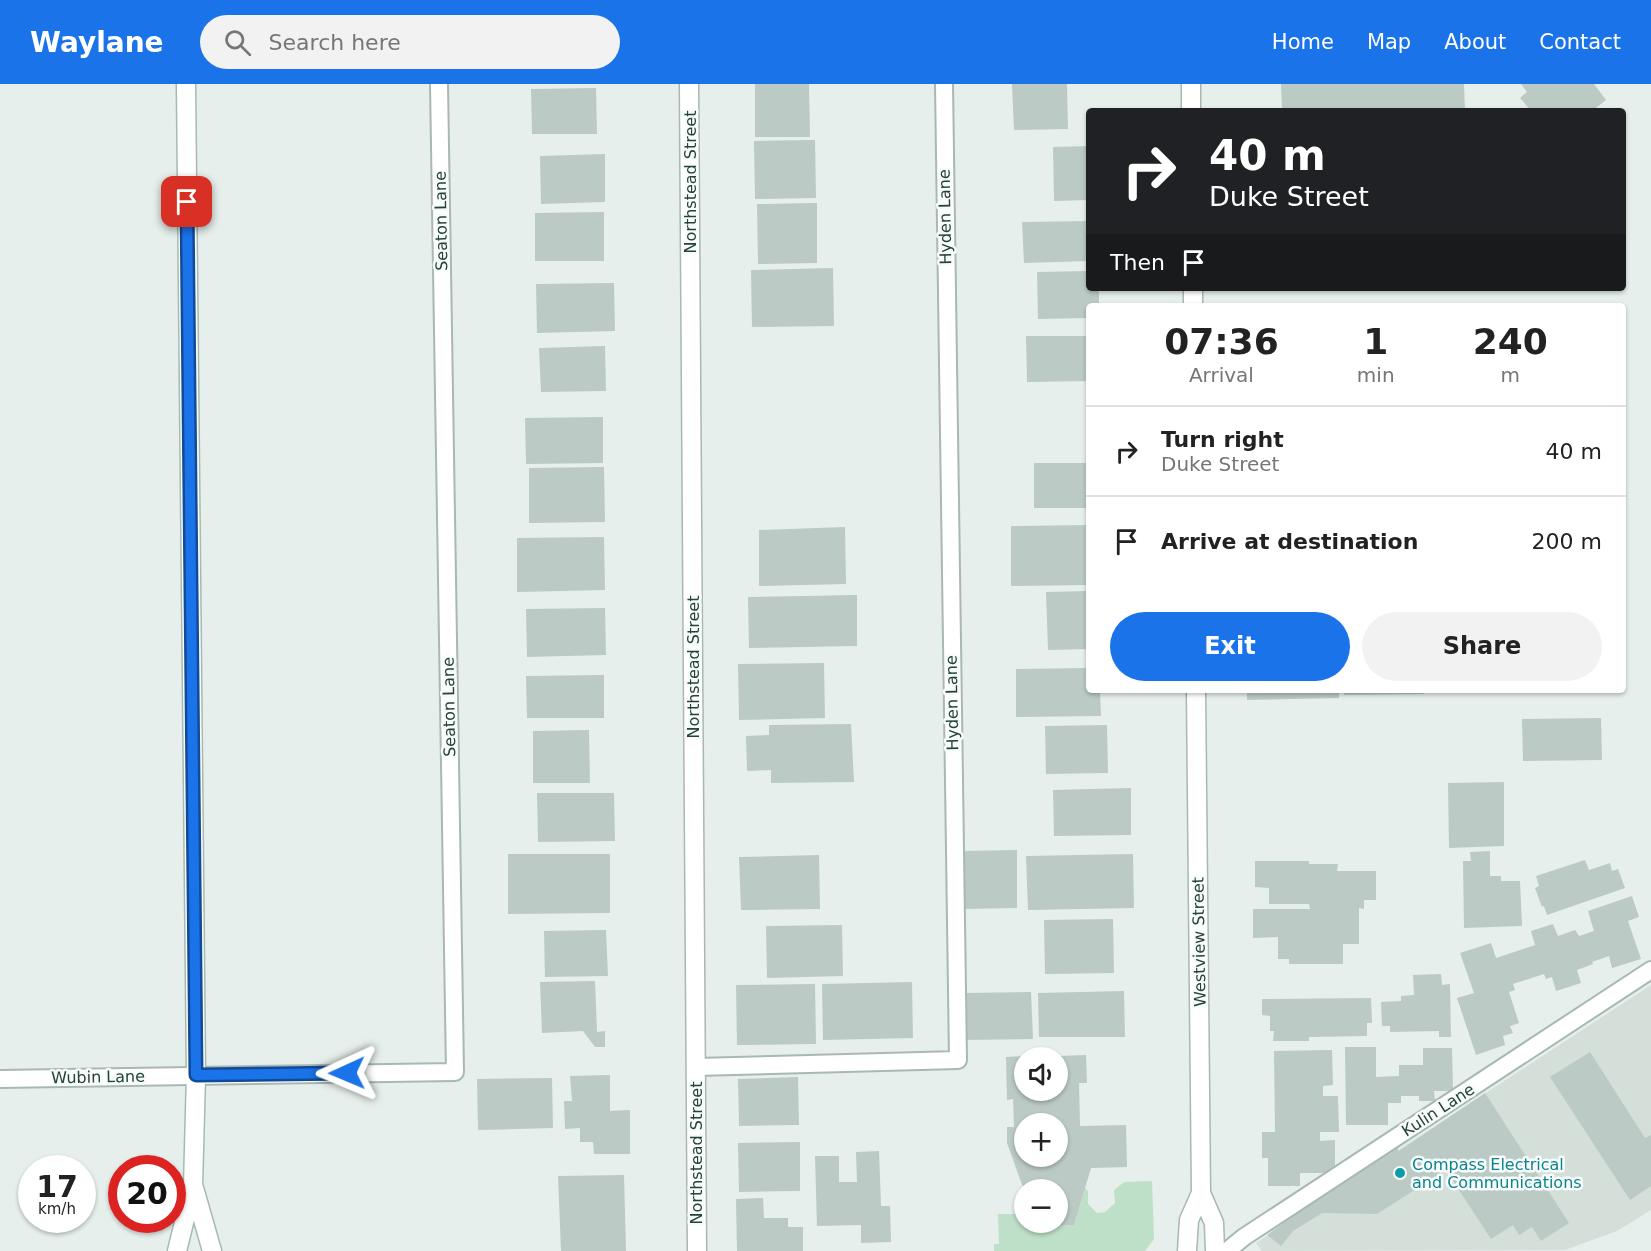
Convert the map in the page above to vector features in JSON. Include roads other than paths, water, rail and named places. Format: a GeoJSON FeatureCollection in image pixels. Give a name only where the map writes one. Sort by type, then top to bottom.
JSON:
{"type":"FeatureCollection","features":[{"type":"Feature","properties":{"kind":"street"},"geometry":{"type":"LineString","coordinates":[[177,1251],[193,1186],[196,1075],[186,84]]}},
{"type":"Feature","properties":{"kind":"street","name":"Northstead Street"},"geometry":{"type":"LineString","coordinates":[[689,84],[697,1251]]}},
{"type":"Feature","properties":{"kind":"street"},"geometry":{"type":"LineString","coordinates":[[1191,84],[1191,108]]}},
{"type":"Feature","properties":{"kind":"street","name":"Westview Street"},"geometry":{"type":"LineString","coordinates":[[1196,693],[1201,1193],[1214,1223],[1215,1251]]}},
{"type":"Feature","properties":{"kind":"street"},"geometry":{"type":"LineString","coordinates":[[193,1186],[212,1251]]}},
{"type":"Feature","properties":{"kind":"street","name":"Westview Street"},"geometry":{"type":"LineString","coordinates":[[1187,1251],[1189,1220],[1201,1193]]}},
{"type":"Feature","properties":{"kind":"lane","name":"Seaton Lane"},"geometry":{"type":"LineString","coordinates":[[196,1075],[455,1072],[439,84]]}},
{"type":"Feature","properties":{"kind":"lane","name":"Hyden Lane"},"geometry":{"type":"LineString","coordinates":[[696,1067],[958,1060],[944,84]]}},
{"type":"Feature","properties":{"kind":"lane","name":"Kulin Lane"},"geometry":{"type":"LineString","coordinates":[[1227,1251],[1651,970]]}},
{"type":"Feature","properties":{"kind":"lane","name":"Wubin Lane"},"geometry":{"type":"LineString","coordinates":[[0,1079],[196,1075]]}},
{"type":"Feature","properties":{"kind":"place","name":"Compass Electrical and Communications"},"geometry":{"type":"Point","coordinates":[1400,1173]}}]}
